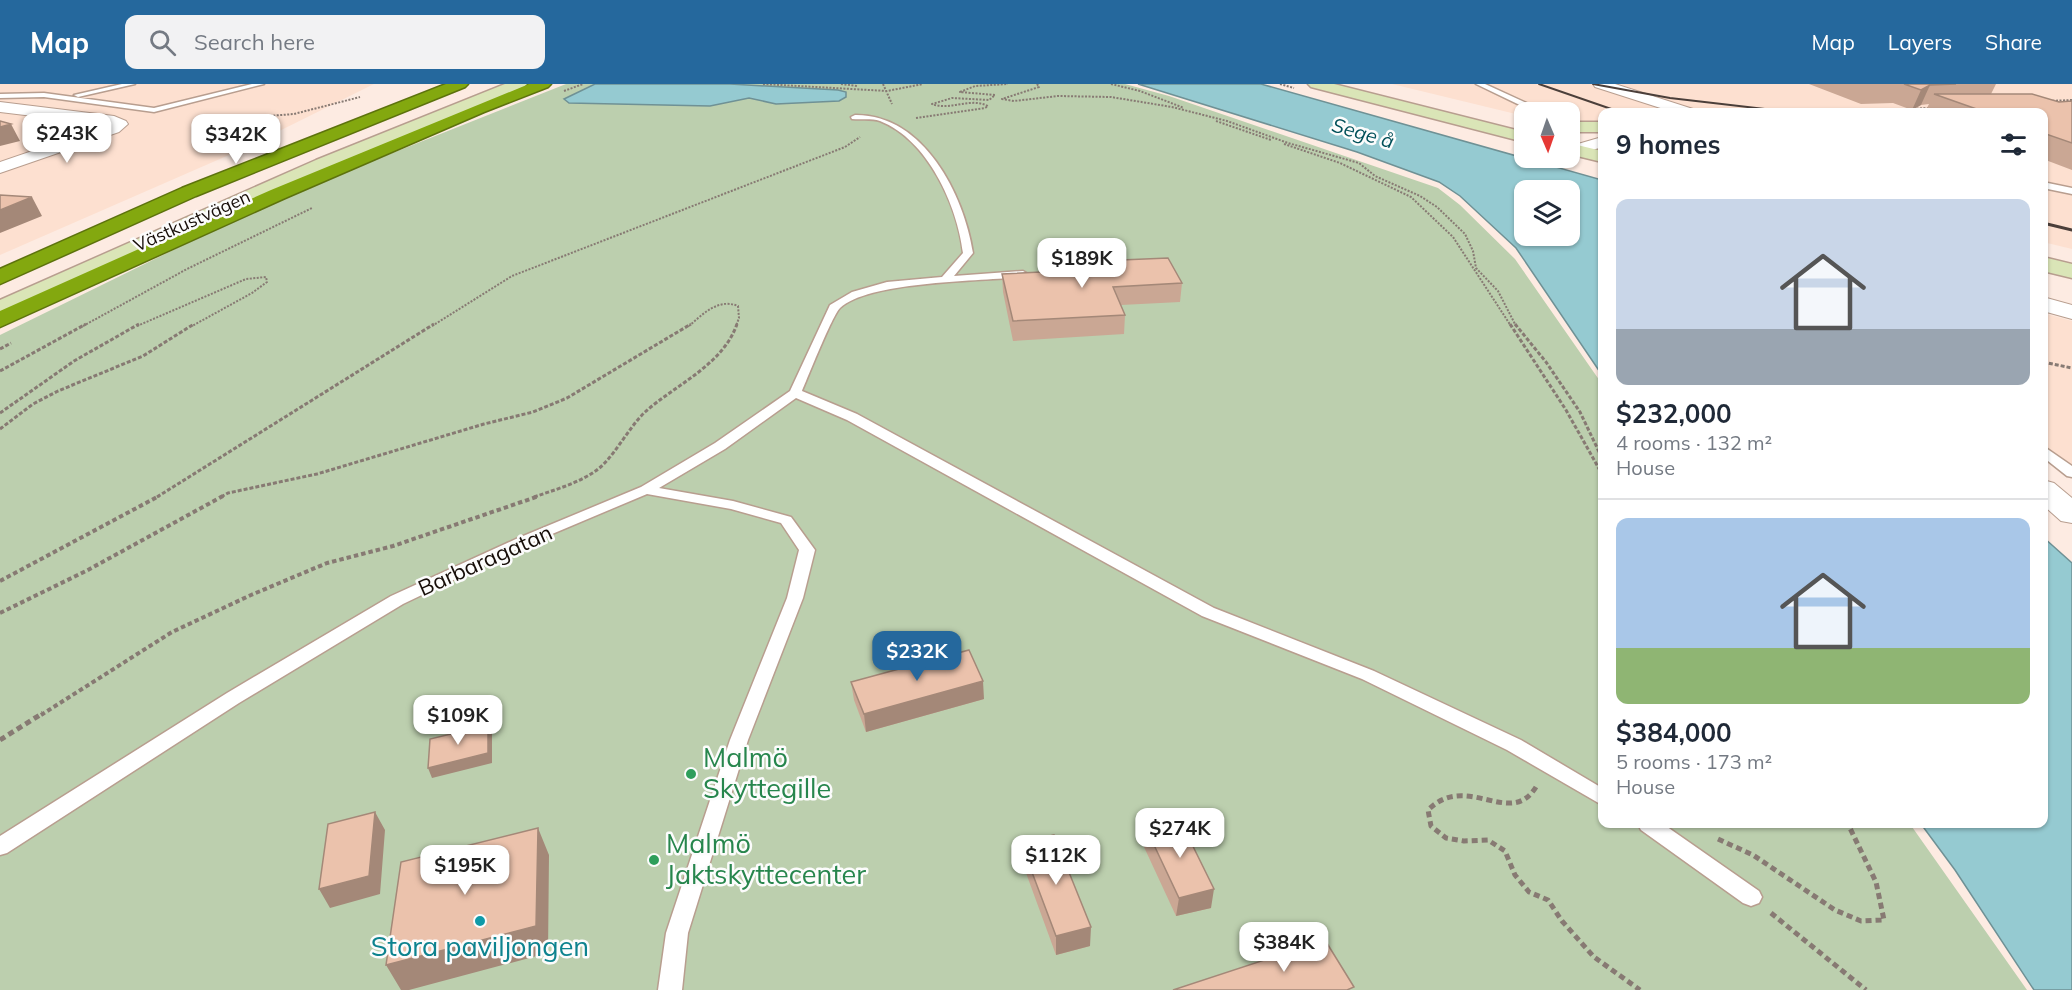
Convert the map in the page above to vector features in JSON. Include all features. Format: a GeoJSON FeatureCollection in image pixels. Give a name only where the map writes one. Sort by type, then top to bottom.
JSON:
{"type":"FeatureCollection","features":[{"type":"Feature","properties":{"kind":"highway"},"geometry":{"type":"LineString","coordinates":[[0,277],[189,192],[460,84]]}},
{"type":"Feature","properties":{"kind":"highway"},"geometry":{"type":"LineString","coordinates":[[0,320],[278,194],[478,109],[551,89]]}},
{"type":"Feature","properties":{"kind":"main road","name":"Västkustvägen"},"geometry":{"type":"LineString","coordinates":[[0,290],[292,161],[490,84]]}},
{"type":"Feature","properties":{"kind":"main road","name":"Västkustvägen"},"geometry":{"type":"LineString","coordinates":[[0,309],[325,161],[413,124],[519,84]]}},
{"type":"Feature","properties":{"kind":"main road"},"geometry":{"type":"LineString","coordinates":[[1316,84],[1514,134]]}},
{"type":"Feature","properties":{"kind":"main road"},"geometry":{"type":"LineString","coordinates":[[1357,84],[1489,117],[1514,118]]}},
{"type":"Feature","properties":{"kind":"main road"},"geometry":{"type":"LineString","coordinates":[[2048,254],[2072,260]]}},
{"type":"Feature","properties":{"kind":"main road"},"geometry":{"type":"LineString","coordinates":[[2048,265],[2072,271]]}},
{"type":"Feature","properties":{"kind":"street"},"geometry":{"type":"LineString","coordinates":[[1600,84],[1673,108]]}},
{"type":"Feature","properties":{"kind":"street"},"geometry":{"type":"LineString","coordinates":[[1642,99],[1653,108]]}},
{"type":"Feature","properties":{"kind":"street"},"geometry":{"type":"LineString","coordinates":[[0,107],[114,121],[120,124],[0,168]]}},
{"type":"Feature","properties":{"kind":"street"},"geometry":{"type":"LineString","coordinates":[[2048,305],[2072,312]]}},
{"type":"Feature","properties":{"kind":"street"},"geometry":{"type":"LineString","coordinates":[[2048,493],[2072,514]]}},
{"type":"Feature","properties":{"kind":"lane"},"geometry":{"type":"LineString","coordinates":[[66,98],[132,84]]}},
{"type":"Feature","properties":{"kind":"lane"},"geometry":{"type":"LineString","coordinates":[[0,96],[26,94],[154,110],[261,84]]}},
{"type":"Feature","properties":{"kind":"lane"},"geometry":{"type":"LineString","coordinates":[[1479,84],[1514,109]]}},
{"type":"Feature","properties":{"kind":"lane"},"geometry":{"type":"LineString","coordinates":[[855,117],[871,117],[886,121],[903,132],[935,167],[952,195],[966,233],[968,253],[946,279]]}},
{"type":"Feature","properties":{"kind":"lane"},"geometry":{"type":"LineString","coordinates":[[2048,186],[2072,191]]}},
{"type":"Feature","properties":{"kind":"lane"},"geometry":{"type":"LineString","coordinates":[[1029,274],[887,285],[856,294],[834,307],[795,393],[852,417],[1208,612],[1368,675],[1514,745],[1598,795]]}},
{"type":"Feature","properties":{"kind":"lane","name":"Barbaragatan"},"geometry":{"type":"LineString","coordinates":[[0,847],[234,698],[397,600],[521,542],[646,490],[720,446],[795,393]]}},
{"type":"Feature","properties":{"kind":"lane"},"geometry":{"type":"LineString","coordinates":[[2048,454],[2072,473]]}},
{"type":"Feature","properties":{"kind":"lane"},"geometry":{"type":"LineString","coordinates":[[646,490],[733,505],[786,520],[807,550],[795,598],[739,740],[677,933],[670,990]]}},
{"type":"Feature","properties":{"kind":"lane"},"geometry":{"type":"LineString","coordinates":[[1654,828],[1751,897]]}},
{"type":"Feature","properties":{"kind":"path"},"geometry":{"type":"LineString","coordinates":[[551,89],[583,84]]}},
{"type":"Feature","properties":{"kind":"path"},"geometry":{"type":"LineString","coordinates":[[763,84],[887,91],[922,84]]}},
{"type":"Feature","properties":{"kind":"path"},"geometry":{"type":"LineString","coordinates":[[841,84],[885,89],[883,84]]}},
{"type":"Feature","properties":{"kind":"path"},"geometry":{"type":"LineString","coordinates":[[0,581],[136,510],[512,276],[845,147],[886,121],[889,115],[905,119],[927,118],[979,110],[988,106],[981,102],[946,108],[932,104],[939,99],[989,100],[995,95],[960,92],[966,87],[1008,84]]}},
{"type":"Feature","properties":{"kind":"path"},"geometry":{"type":"LineString","coordinates":[[1036,84],[1039,87],[1002,99],[1014,101],[1058,96],[1111,97],[1200,115],[1359,163],[1375,176],[1412,192],[1437,207],[1465,234],[1473,251],[1476,267],[1498,291],[1511,320],[1546,362],[1580,412],[1598,450]]}},
{"type":"Feature","properties":{"kind":"path"},"geometry":{"type":"LineString","coordinates":[[1111,84],[1140,91],[1200,115],[1340,163],[1411,197],[1454,237],[1566,410],[1598,467]]}},
{"type":"Feature","properties":{"kind":"path"},"geometry":{"type":"LineString","coordinates":[[186,123],[294,114],[370,93]]}},
{"type":"Feature","properties":{"kind":"path"},"geometry":{"type":"LineString","coordinates":[[2049,101],[2072,100]]}},
{"type":"Feature","properties":{"kind":"path"},"geometry":{"type":"LineString","coordinates":[[1917,108],[1935,107]]}},
{"type":"Feature","properties":{"kind":"path"},"geometry":{"type":"LineString","coordinates":[[0,371],[187,269],[315,207]]}},
{"type":"Feature","properties":{"kind":"path"},"geometry":{"type":"LineString","coordinates":[[0,412],[74,361],[145,321],[246,279],[266,277],[267,282],[252,293],[209,316],[167,344],[57,391],[33,404],[0,429]]}},
{"type":"Feature","properties":{"kind":"path"},"geometry":{"type":"LineString","coordinates":[[0,613],[86,571],[228,493],[317,474],[484,424],[533,412],[567,398],[683,331],[711,307],[733,303],[738,306],[739,318],[732,339],[709,363],[644,413],[596,471],[566,486],[393,546],[327,563],[251,595],[172,632],[0,740]]}},
{"type":"Feature","properties":{"kind":"path"},"geometry":{"type":"LineString","coordinates":[[2048,363],[2072,368]]}},
{"type":"Feature","properties":{"kind":"path"},"geometry":{"type":"LineString","coordinates":[[1540,783],[1529,799],[1508,805],[1491,798],[1462,794],[1442,799],[1428,810],[1431,826],[1446,838],[1464,841],[1488,840],[1505,851],[1515,875],[1529,892],[1548,900],[1562,921],[1594,957],[1640,990]]}},
{"type":"Feature","properties":{"kind":"path"},"geometry":{"type":"LineString","coordinates":[[1715,837],[1753,855],[1835,910],[1861,921],[1884,920],[1883,906],[1866,858],[1850,828]]}},
{"type":"Feature","properties":{"kind":"path"},"geometry":{"type":"LineString","coordinates":[[1751,897],[1866,990]]}},
{"type":"Feature","properties":{"kind":"shaded area"},"geometry":{"type":"Polygon","coordinates":[[[0,84],[374,84],[245,148],[0,255],[0,84]]]}},
{"type":"Feature","properties":{"kind":"shaded area"},"geometry":{"type":"Polygon","coordinates":[[[1392,84],[2072,84],[2072,249],[2048,243],[2048,108],[1598,108],[1598,134],[1580,130],[1580,102],[1514,102],[1514,114],[1392,84]]]}},
{"type":"Feature","properties":{"kind":"shaded area"},"geometry":{"type":"Polygon","coordinates":[[[2048,314],[2072,321],[2072,474],[2048,452],[2048,314]]]}},
{"type":"Feature","properties":{"kind":"green space"},"geometry":{"type":"Polygon","coordinates":[[[566,84],[1125,84],[1169,96],[1438,188],[1460,205],[1515,259],[1598,378],[1598,828],[1913,828],[2027,990],[0,990],[0,335],[277,199],[566,84]]]}},
{"type":"Feature","properties":{"kind":"water"},"geometry":{"type":"Polygon","coordinates":[[[595,84],[730,84],[838,90],[846,92],[846,97],[839,101],[776,104],[749,98],[710,106],[569,103],[564,99],[595,84]]]}},
{"type":"Feature","properties":{"kind":"water","name":"Sege å"},"geometry":{"type":"Polygon","coordinates":[[[1138,84],[1261,84],[1514,155],[1514,168],[1559,168],[1598,179],[1598,369],[1516,248],[1460,196],[1439,182],[1357,152],[1138,84]]]}},
{"type":"Feature","properties":{"kind":"water"},"geometry":{"type":"Polygon","coordinates":[[[2048,541],[2072,563],[2072,990],[2034,990],[1955,870],[1924,828],[2048,828],[2048,541]]]}},
{"type":"Feature","properties":{"kind":"building"},"geometry":{"type":"Polygon","coordinates":[[[1904,84],[1956,84],[1930,85],[1921,90],[1904,84]]]}},
{"type":"Feature","properties":{"kind":"building"},"geometry":{"type":"Polygon","coordinates":[[[1934,94],[2032,94],[2059,102],[2072,101],[2072,143],[2048,135],[2048,108],[1974,108],[1934,94]]]}},
{"type":"Feature","properties":{"kind":"building"},"geometry":{"type":"Polygon","coordinates":[[[0,121],[11,124],[0,127],[0,121]]]}},
{"type":"Feature","properties":{"kind":"building"},"geometry":{"type":"Polygon","coordinates":[[[0,195],[32,197],[0,210],[0,195]]]}},
{"type":"Feature","properties":{"kind":"building"},"geometry":{"type":"Polygon","coordinates":[[[1168,258],[1182,283],[1113,287],[1125,315],[1013,321],[1002,274],[1101,269],[1098,261],[1168,258]]]}},
{"type":"Feature","properties":{"kind":"building"},"geometry":{"type":"Polygon","coordinates":[[[969,650],[983,681],[864,714],[851,682],[969,650]]]}},
{"type":"Feature","properties":{"kind":"building"},"geometry":{"type":"Polygon","coordinates":[[[488,725],[488,753],[428,768],[430,739],[488,725]]]}},
{"type":"Feature","properties":{"kind":"building"},"geometry":{"type":"Polygon","coordinates":[[[375,812],[369,876],[319,889],[328,824],[375,812]]]}},
{"type":"Feature","properties":{"kind":"building"},"geometry":{"type":"Polygon","coordinates":[[[1180,820],[1214,889],[1179,898],[1146,828],[1180,820]]]}},
{"type":"Feature","properties":{"kind":"building","name":"Stora paviljongen"},"geometry":{"type":"Polygon","coordinates":[[[538,828],[536,926],[386,965],[401,862],[538,828]]]}},
{"type":"Feature","properties":{"kind":"building"},"geometry":{"type":"Polygon","coordinates":[[[1054,835],[1091,927],[1056,936],[1021,843],[1054,835]]]}},
{"type":"Feature","properties":{"kind":"building"},"geometry":{"type":"Polygon","coordinates":[[[1325,940],[1354,987],[1347,990],[1173,990],[1325,940]]]}},
{"type":"Feature","properties":{"kind":"railway"},"geometry":{"type":"LineString","coordinates":[[1539,84],[1608,108]]}},
{"type":"Feature","properties":{"kind":"railway"},"geometry":{"type":"LineString","coordinates":[[1593,84],[1670,98],[1756,108]]}},
{"type":"Feature","properties":{"kind":"railway"},"geometry":{"type":"LineString","coordinates":[[2048,224],[2072,230]]}},
{"type":"Feature","properties":{"kind":"place","name":"Malmö Skyttegille"},"geometry":{"type":"Point","coordinates":[691,774]}},
{"type":"Feature","properties":{"kind":"place","name":"Malmö Jaktskyttecenter"},"geometry":{"type":"Point","coordinates":[654,860]}},
{"type":"Feature","properties":{"kind":"place","name":"Stora paviljongen"},"geometry":{"type":"Point","coordinates":[480,921]}}]}
